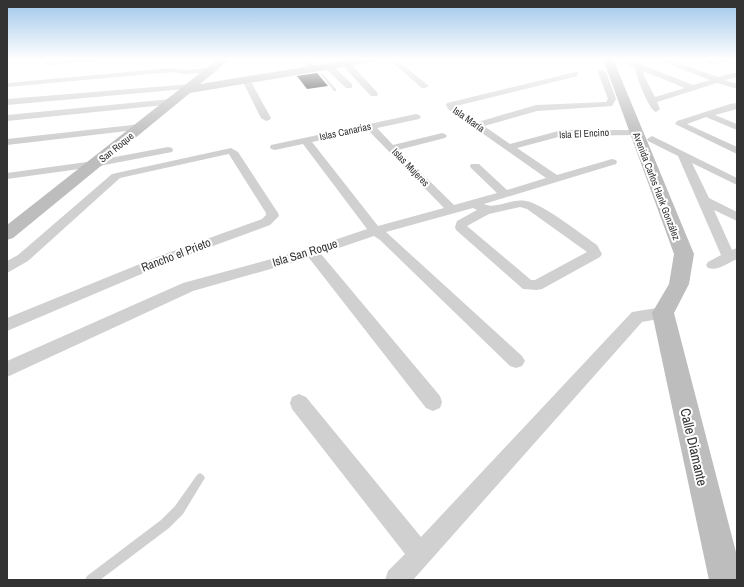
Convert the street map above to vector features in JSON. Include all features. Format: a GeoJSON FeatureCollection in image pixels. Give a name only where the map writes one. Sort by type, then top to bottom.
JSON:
{"type":"FeatureCollection","features":[{"type":"Feature","properties":{"kind":"main road"},"geometry":{"type":"LineString","coordinates":[[189,88],[200,86]]}},
{"type":"Feature","properties":{"kind":"main road","name":"Avenida Carlos Hank González"},"geometry":{"type":"LineString","coordinates":[[617,86],[644,135],[684,254],[679,284],[663,313]]}},
{"type":"Feature","properties":{"kind":"main road","name":"San Roque"},"geometry":{"type":"LineString","coordinates":[[7,234],[189,88]]}},
{"type":"Feature","properties":{"kind":"main road","name":"Calle Diamante"},"geometry":{"type":"LineString","coordinates":[[663,313],[726,580]]}},
{"type":"Feature","properties":{"kind":"street"},"geometry":{"type":"LineString","coordinates":[[249,86],[266,118]]}},
{"type":"Feature","properties":{"kind":"street"},"geometry":{"type":"LineString","coordinates":[[368,86],[374,94]]}},
{"type":"Feature","properties":{"kind":"street","name":"Isla María"},"geometry":{"type":"LineString","coordinates":[[525,86],[450,105],[555,179]]}},
{"type":"Feature","properties":{"kind":"street"},"geometry":{"type":"LineString","coordinates":[[477,125],[536,108],[609,104],[612,99],[609,86]]}},
{"type":"Feature","properties":{"kind":"street"},"geometry":{"type":"LineString","coordinates":[[645,86],[655,104],[698,86]]}},
{"type":"Feature","properties":{"kind":"street"},"geometry":{"type":"LineString","coordinates":[[689,86],[693,88]]}},
{"type":"Feature","properties":{"kind":"street"},"geometry":{"type":"LineString","coordinates":[[7,102],[189,88]]}},
{"type":"Feature","properties":{"kind":"street"},"geometry":{"type":"LineString","coordinates":[[7,118],[171,102]]}},
{"type":"Feature","properties":{"kind":"street"},"geometry":{"type":"LineString","coordinates":[[737,106],[680,122],[680,124],[737,151]]}},
{"type":"Feature","properties":{"kind":"street"},"geometry":{"type":"LineString","coordinates":[[706,114],[737,127]]}},
{"type":"Feature","properties":{"kind":"street","name":"Islas Canarias"},"geometry":{"type":"LineString","coordinates":[[275,147],[416,116]]}},
{"type":"Feature","properties":{"kind":"street","name":"Islas Mujeres"},"geometry":{"type":"LineString","coordinates":[[369,126],[452,210]]}},
{"type":"Feature","properties":{"kind":"street"},"geometry":{"type":"LineString","coordinates":[[7,142],[141,127]]}},
{"type":"Feature","properties":{"kind":"street","name":"Isla El Encino"},"geometry":{"type":"LineString","coordinates":[[509,146],[562,133],[644,135]]}},
{"type":"Feature","properties":{"kind":"street"},"geometry":{"type":"LineString","coordinates":[[644,135],[737,182]]}},
{"type":"Feature","properties":{"kind":"street"},"geometry":{"type":"LineString","coordinates":[[392,148],[442,136]]}},
{"type":"Feature","properties":{"kind":"street"},"geometry":{"type":"LineString","coordinates":[[305,140],[375,231],[385,237],[516,361]]}},
{"type":"Feature","properties":{"kind":"street"},"geometry":{"type":"LineString","coordinates":[[7,176],[94,164],[168,150]]}},
{"type":"Feature","properties":{"kind":"street","name":"Rancho el Prieto"},"geometry":{"type":"LineString","coordinates":[[7,268],[23,258],[116,176],[224,152],[230,151],[234,154],[273,216],[270,220],[167,258],[7,325]]}},
{"type":"Feature","properties":{"kind":"street"},"geometry":{"type":"LineString","coordinates":[[682,154],[727,254],[734,255]]}},
{"type":"Feature","properties":{"kind":"street","name":"Isla San Roque"},"geometry":{"type":"LineString","coordinates":[[7,369],[154,301],[188,287],[312,252],[375,231],[452,210],[612,162]]}},
{"type":"Feature","properties":{"kind":"street"},"geometry":{"type":"LineString","coordinates":[[475,166],[505,194]]}},
{"type":"Feature","properties":{"kind":"street"},"geometry":{"type":"LineString","coordinates":[[704,200],[737,217]]}},
{"type":"Feature","properties":{"kind":"street"},"geometry":{"type":"LineString","coordinates":[[474,203],[487,210],[519,202],[524,203],[531,206],[592,248],[595,254],[537,285],[528,285],[461,227],[461,224],[464,221],[487,210]]}},
{"type":"Feature","properties":{"kind":"street"},"geometry":{"type":"LineString","coordinates":[[312,252],[433,402]]}},
{"type":"Feature","properties":{"kind":"street"},"geometry":{"type":"LineString","coordinates":[[713,265],[734,255]]}},
{"type":"Feature","properties":{"kind":"street"},"geometry":{"type":"LineString","coordinates":[[397,580],[638,316],[663,313]]}},
{"type":"Feature","properties":{"kind":"street"},"geometry":{"type":"LineString","coordinates":[[300,403],[420,554]]}},
{"type":"Feature","properties":{"kind":"lane"},"geometry":{"type":"LineString","coordinates":[[332,86],[335,90]]}},
{"type":"Feature","properties":{"kind":"lane"},"geometry":{"type":"LineString","coordinates":[[91,580],[165,524],[179,510],[200,478]]}},
{"type":"Feature","properties":{"kind":"building"},"geometry":{"type":"Polygon","coordinates":[[[305,86],[325,86],[307,89],[305,86]]]}}]}
